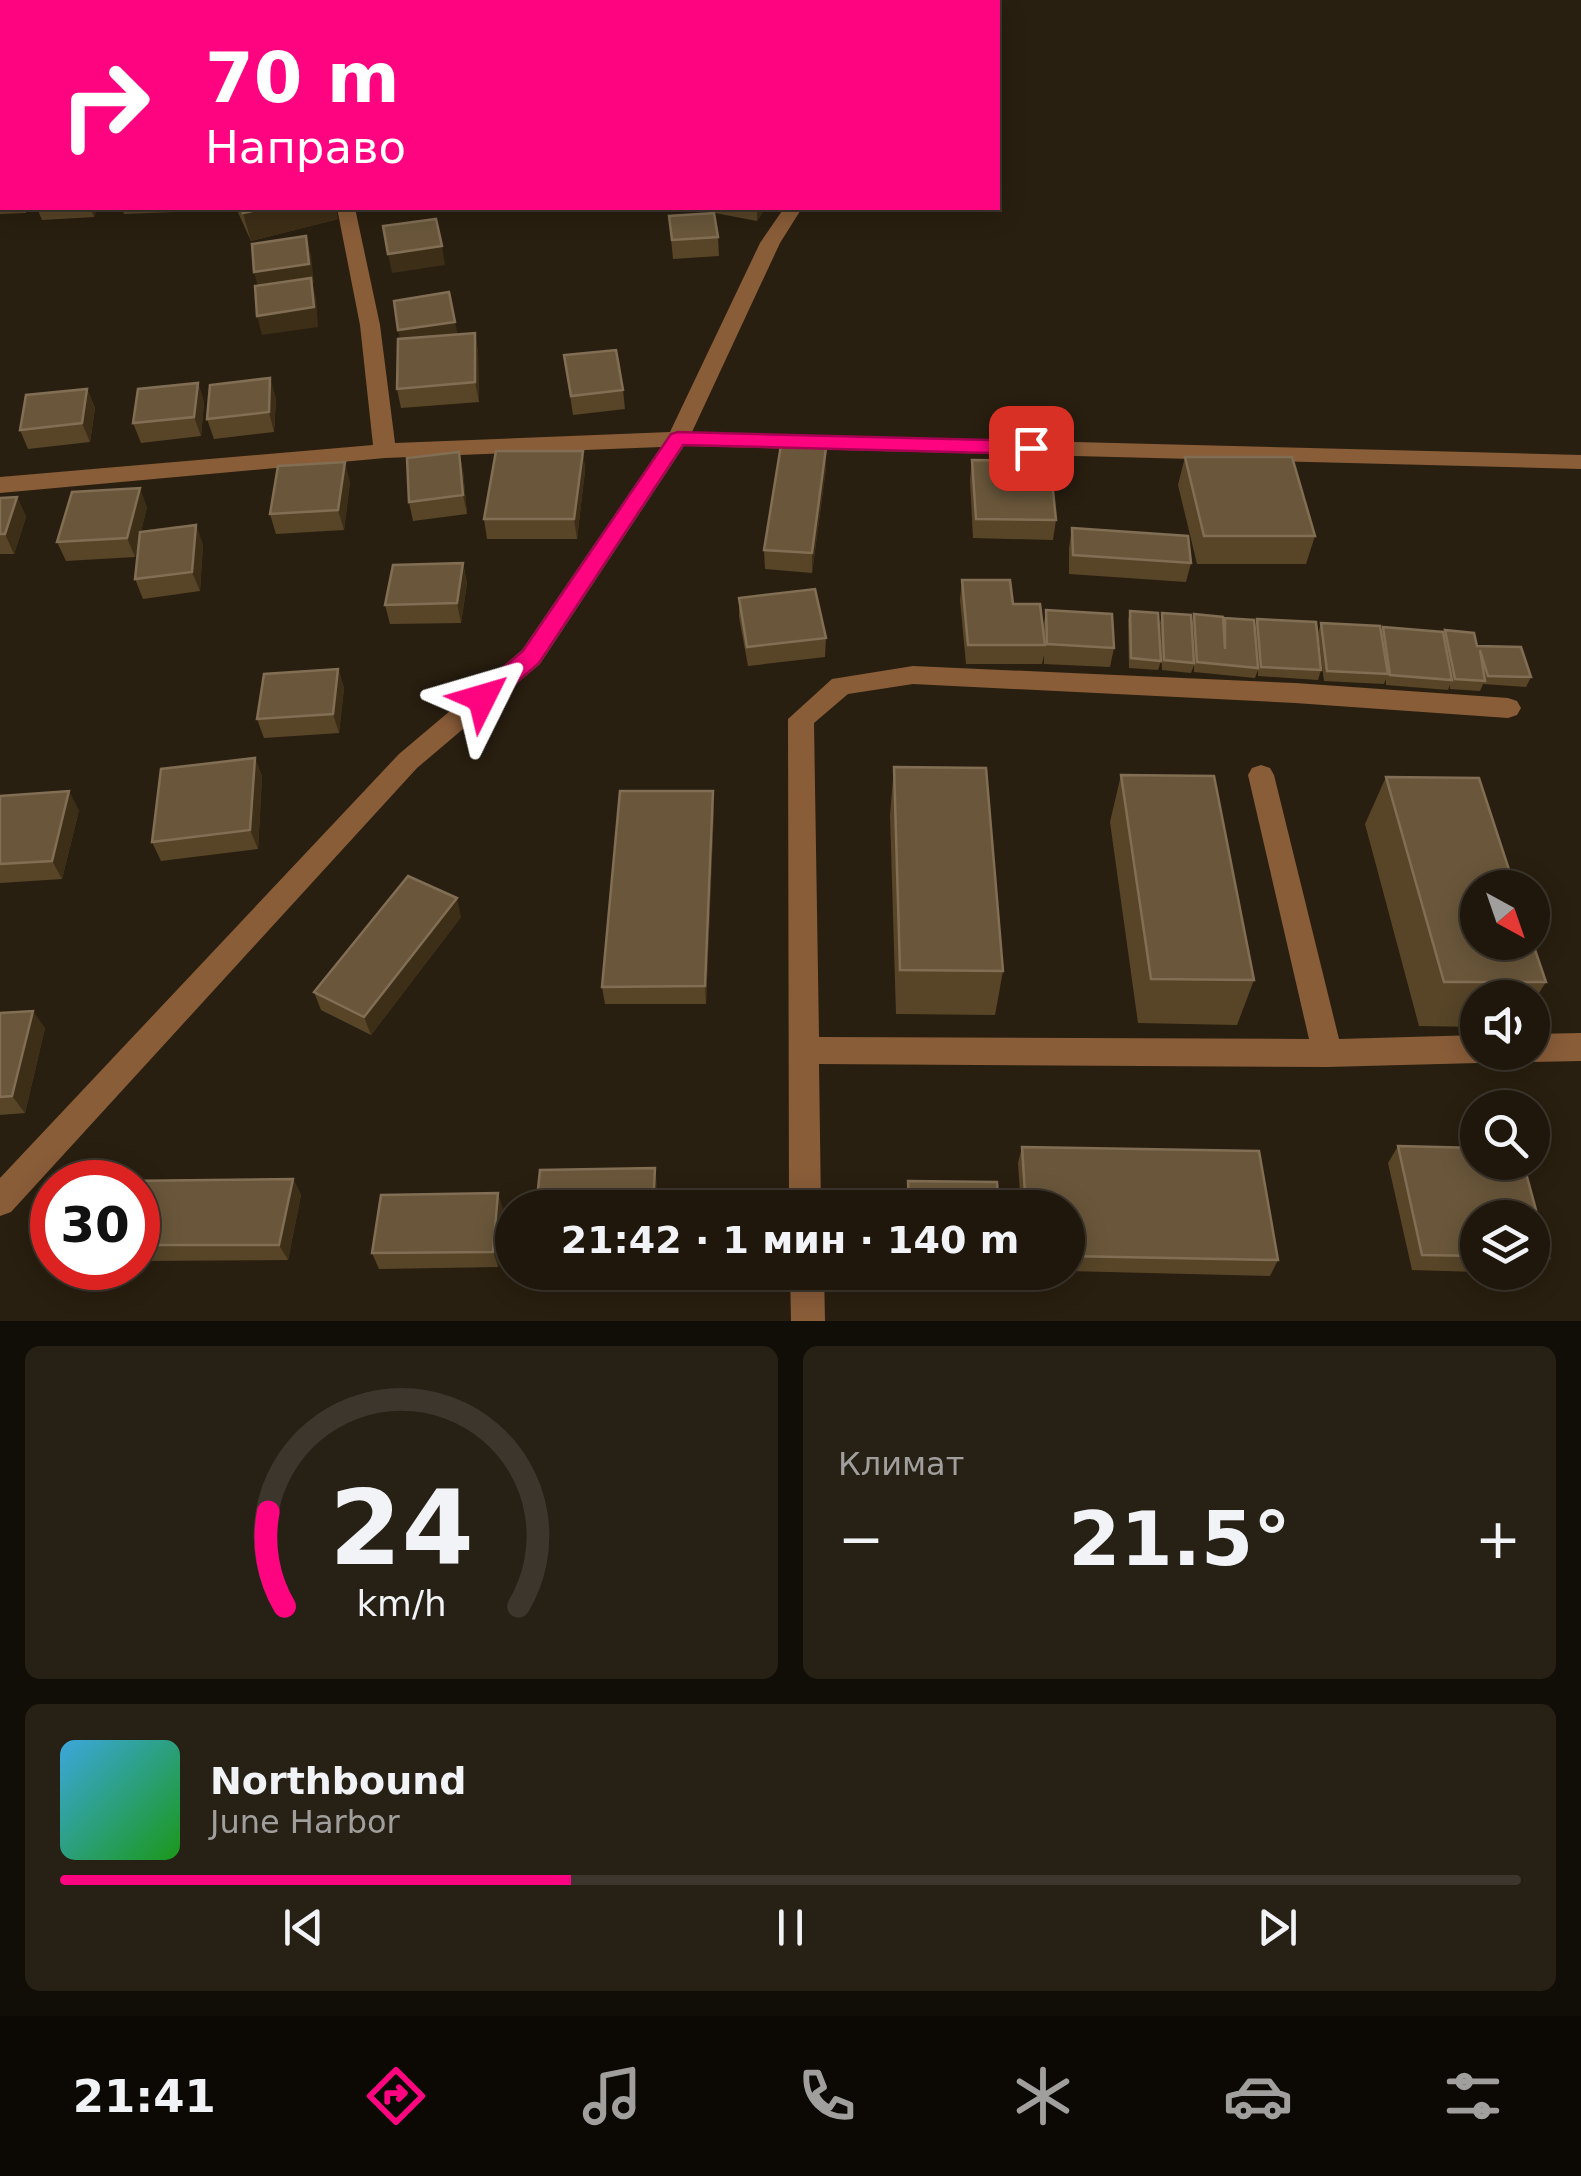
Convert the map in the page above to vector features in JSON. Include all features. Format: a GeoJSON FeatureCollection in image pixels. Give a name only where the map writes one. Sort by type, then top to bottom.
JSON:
{"type":"FeatureCollection","features":[{"type":"Feature","properties":{"kind":"street"},"geometry":{"type":"LineString","coordinates":[[346,210],[370,325],[385,451]]}},
{"type":"Feature","properties":{"kind":"street"},"geometry":{"type":"LineString","coordinates":[[0,1201],[408,761],[531,657],[678,438],[770,243],[792,210]]}},
{"type":"Feature","properties":{"kind":"street"},"geometry":{"type":"LineString","coordinates":[[0,485],[385,451],[678,438],[1581,462]]}},
{"type":"Feature","properties":{"kind":"street"},"geometry":{"type":"LineString","coordinates":[[805,1190],[801,1050],[801,719],[841,686],[931,676],[1508,708]]}},
{"type":"Feature","properties":{"kind":"street"},"geometry":{"type":"LineString","coordinates":[[1261,775],[1326,1052]]}},
{"type":"Feature","properties":{"kind":"street"},"geometry":{"type":"LineString","coordinates":[[1550,1047],[1581,1046]]}},
{"type":"Feature","properties":{"kind":"street"},"geometry":{"type":"LineString","coordinates":[[801,1050],[1460,1050]]}},
{"type":"Feature","properties":{"kind":"street"},"geometry":{"type":"LineString","coordinates":[[807,1290],[808,1321]]}},
{"type":"Feature","properties":{"kind":"building"},"geometry":{"type":"Polygon","coordinates":[[[714,213],[718,237],[672,240],[669,216],[714,213]]]}},
{"type":"Feature","properties":{"kind":"building"},"geometry":{"type":"Polygon","coordinates":[[[436,219],[442,246],[388,254],[383,226],[436,219]]]}},
{"type":"Feature","properties":{"kind":"building"},"geometry":{"type":"Polygon","coordinates":[[[306,236],[309,264],[254,272],[252,244],[306,236]]]}},
{"type":"Feature","properties":{"kind":"building"},"geometry":{"type":"Polygon","coordinates":[[[311,278],[314,307],[257,316],[255,286],[311,278]]]}},
{"type":"Feature","properties":{"kind":"building"},"geometry":{"type":"Polygon","coordinates":[[[449,292],[455,322],[398,330],[394,301],[449,292]]]}},
{"type":"Feature","properties":{"kind":"building"},"geometry":{"type":"Polygon","coordinates":[[[475,333],[475,382],[397,389],[398,339],[475,333]]]}},
{"type":"Feature","properties":{"kind":"building"},"geometry":{"type":"Polygon","coordinates":[[[616,350],[623,390],[571,396],[564,355],[616,350]]]}},
{"type":"Feature","properties":{"kind":"building"},"geometry":{"type":"Polygon","coordinates":[[[270,378],[269,412],[207,419],[210,385],[270,378]]]}},
{"type":"Feature","properties":{"kind":"building"},"geometry":{"type":"Polygon","coordinates":[[[198,383],[194,417],[133,423],[138,389],[198,383]]]}},
{"type":"Feature","properties":{"kind":"building"},"geometry":{"type":"Polygon","coordinates":[[[87,389],[82,423],[20,430],[26,395],[87,389]]]}},
{"type":"Feature","properties":{"kind":"building"},"geometry":{"type":"Polygon","coordinates":[[[781,445],[826,448],[812,553],[764,550],[781,445]]]}},
{"type":"Feature","properties":{"kind":"building"},"geometry":{"type":"Polygon","coordinates":[[[496,451],[583,451],[574,519],[484,519],[496,451]]]}},
{"type":"Feature","properties":{"kind":"building"},"geometry":{"type":"Polygon","coordinates":[[[459,452],[463,495],[409,502],[407,458],[459,452]]]}},
{"type":"Feature","properties":{"kind":"building"},"geometry":{"type":"Polygon","coordinates":[[[1185,457],[1292,457],[1315,536],[1204,536],[1185,457]]]}},
{"type":"Feature","properties":{"kind":"building"},"geometry":{"type":"Polygon","coordinates":[[[972,460],[1050,461],[1056,520],[976,519],[972,460]]]}},
{"type":"Feature","properties":{"kind":"building"},"geometry":{"type":"Polygon","coordinates":[[[345,462],[338,510],[270,514],[278,466],[345,462]]]}},
{"type":"Feature","properties":{"kind":"building"},"geometry":{"type":"Polygon","coordinates":[[[140,488],[127,538],[57,542],[72,492],[140,488]]]}},
{"type":"Feature","properties":{"kind":"building"},"geometry":{"type":"Polygon","coordinates":[[[17,497],[5,534],[0,534],[0,498],[17,497]]]}},
{"type":"Feature","properties":{"kind":"building"},"geometry":{"type":"Polygon","coordinates":[[[196,525],[192,572],[135,579],[140,532],[196,525]]]}},
{"type":"Feature","properties":{"kind":"building"},"geometry":{"type":"Polygon","coordinates":[[[1072,528],[1188,536],[1191,563],[1073,555],[1072,528]]]}},
{"type":"Feature","properties":{"kind":"building"},"geometry":{"type":"Polygon","coordinates":[[[463,563],[457,603],[385,605],[393,565],[463,563]]]}},
{"type":"Feature","properties":{"kind":"building"},"geometry":{"type":"Polygon","coordinates":[[[962,580],[1010,580],[1013,604],[1040,604],[1045,645],[968,645],[962,580]]]}},
{"type":"Feature","properties":{"kind":"building"},"geometry":{"type":"Polygon","coordinates":[[[815,589],[826,638],[747,647],[739,598],[815,589]]]}},
{"type":"Feature","properties":{"kind":"building"},"geometry":{"type":"Polygon","coordinates":[[[1046,610],[1112,614],[1114,648],[1047,644],[1046,610]]]}},
{"type":"Feature","properties":{"kind":"building"},"geometry":{"type":"Polygon","coordinates":[[[1130,611],[1158,613],[1161,661],[1131,658],[1130,611]]]}},
{"type":"Feature","properties":{"kind":"building"},"geometry":{"type":"Polygon","coordinates":[[[1162,613],[1191,615],[1194,663],[1164,660],[1162,613]]]}},
{"type":"Feature","properties":{"kind":"building"},"geometry":{"type":"Polygon","coordinates":[[[1194,614],[1223,617],[1225,649],[1225,618],[1254,620],[1258,668],[1197,662],[1194,614]]]}},
{"type":"Feature","properties":{"kind":"building"},"geometry":{"type":"Polygon","coordinates":[[[1257,619],[1316,622],[1321,670],[1261,667],[1257,619]]]}},
{"type":"Feature","properties":{"kind":"building"},"geometry":{"type":"Polygon","coordinates":[[[1321,623],[1380,626],[1388,674],[1327,671],[1321,623]]]}},
{"type":"Feature","properties":{"kind":"building"},"geometry":{"type":"Polygon","coordinates":[[[1383,627],[1443,632],[1452,680],[1390,675],[1383,627]]]}},
{"type":"Feature","properties":{"kind":"building"},"geometry":{"type":"Polygon","coordinates":[[[1445,630],[1474,633],[1477,646],[1521,647],[1531,677],[1488,676],[1480,650],[1485,681],[1455,679],[1445,630]]]}},
{"type":"Feature","properties":{"kind":"building"},"geometry":{"type":"Polygon","coordinates":[[[338,669],[333,714],[257,719],[264,674],[338,669]]]}},
{"type":"Feature","properties":{"kind":"building"},"geometry":{"type":"Polygon","coordinates":[[[255,758],[250,830],[152,842],[161,769],[255,758]]]}},
{"type":"Feature","properties":{"kind":"building"},"geometry":{"type":"Polygon","coordinates":[[[894,767],[986,768],[1003,971],[900,970],[894,767]]]}},
{"type":"Feature","properties":{"kind":"building"},"geometry":{"type":"Polygon","coordinates":[[[1121,775],[1214,776],[1254,980],[1151,979],[1121,775]]]}},
{"type":"Feature","properties":{"kind":"building"},"geometry":{"type":"Polygon","coordinates":[[[1386,777],[1479,778],[1509,870],[1460,870],[1460,960],[1538,960],[1545,980],[1444,982],[1386,777]]]}},
{"type":"Feature","properties":{"kind":"building"},"geometry":{"type":"Polygon","coordinates":[[[69,791],[52,861],[0,864],[0,796],[69,791]]]}},
{"type":"Feature","properties":{"kind":"building"},"geometry":{"type":"Polygon","coordinates":[[[620,791],[713,791],[705,986],[602,987],[620,791]]]}},
{"type":"Feature","properties":{"kind":"building"},"geometry":{"type":"Polygon","coordinates":[[[408,876],[457,898],[364,1017],[314,992],[408,876]]]}},
{"type":"Feature","properties":{"kind":"building"},"geometry":{"type":"Polygon","coordinates":[[[33,1011],[12,1096],[0,1097],[0,1013],[33,1011]]]}},
{"type":"Feature","properties":{"kind":"building"},"geometry":{"type":"Polygon","coordinates":[[[1398,1146],[1460,1148],[1460,1180],[1528,1180],[1533,1200],[1460,1200],[1460,1256],[1422,1255],[1398,1146]]]}},
{"type":"Feature","properties":{"kind":"building"},"geometry":{"type":"Polygon","coordinates":[[[1022,1147],[1259,1151],[1278,1260],[1085,1256],[1085,1190],[1025,1190],[1022,1147]]]}},
{"type":"Feature","properties":{"kind":"building"},"geometry":{"type":"Polygon","coordinates":[[[655,1168],[654,1190],[538,1190],[540,1170],[655,1168]]]}},
{"type":"Feature","properties":{"kind":"building"},"geometry":{"type":"Polygon","coordinates":[[[293,1179],[279,1245],[160,1245],[160,1181],[293,1179]]]}},
{"type":"Feature","properties":{"kind":"building"},"geometry":{"type":"Polygon","coordinates":[[[908,1181],[997,1182],[998,1190],[908,1190],[908,1181]]]}},
{"type":"Feature","properties":{"kind":"building"},"geometry":{"type":"Polygon","coordinates":[[[495,1193],[493,1252],[372,1253],[381,1195],[495,1193]]]}},
{"type":"Feature","properties":{"kind":"route"},"geometry":{"type":"LineString","coordinates":[[482,698],[531,657],[678,438],[1031,448]]}}]}
